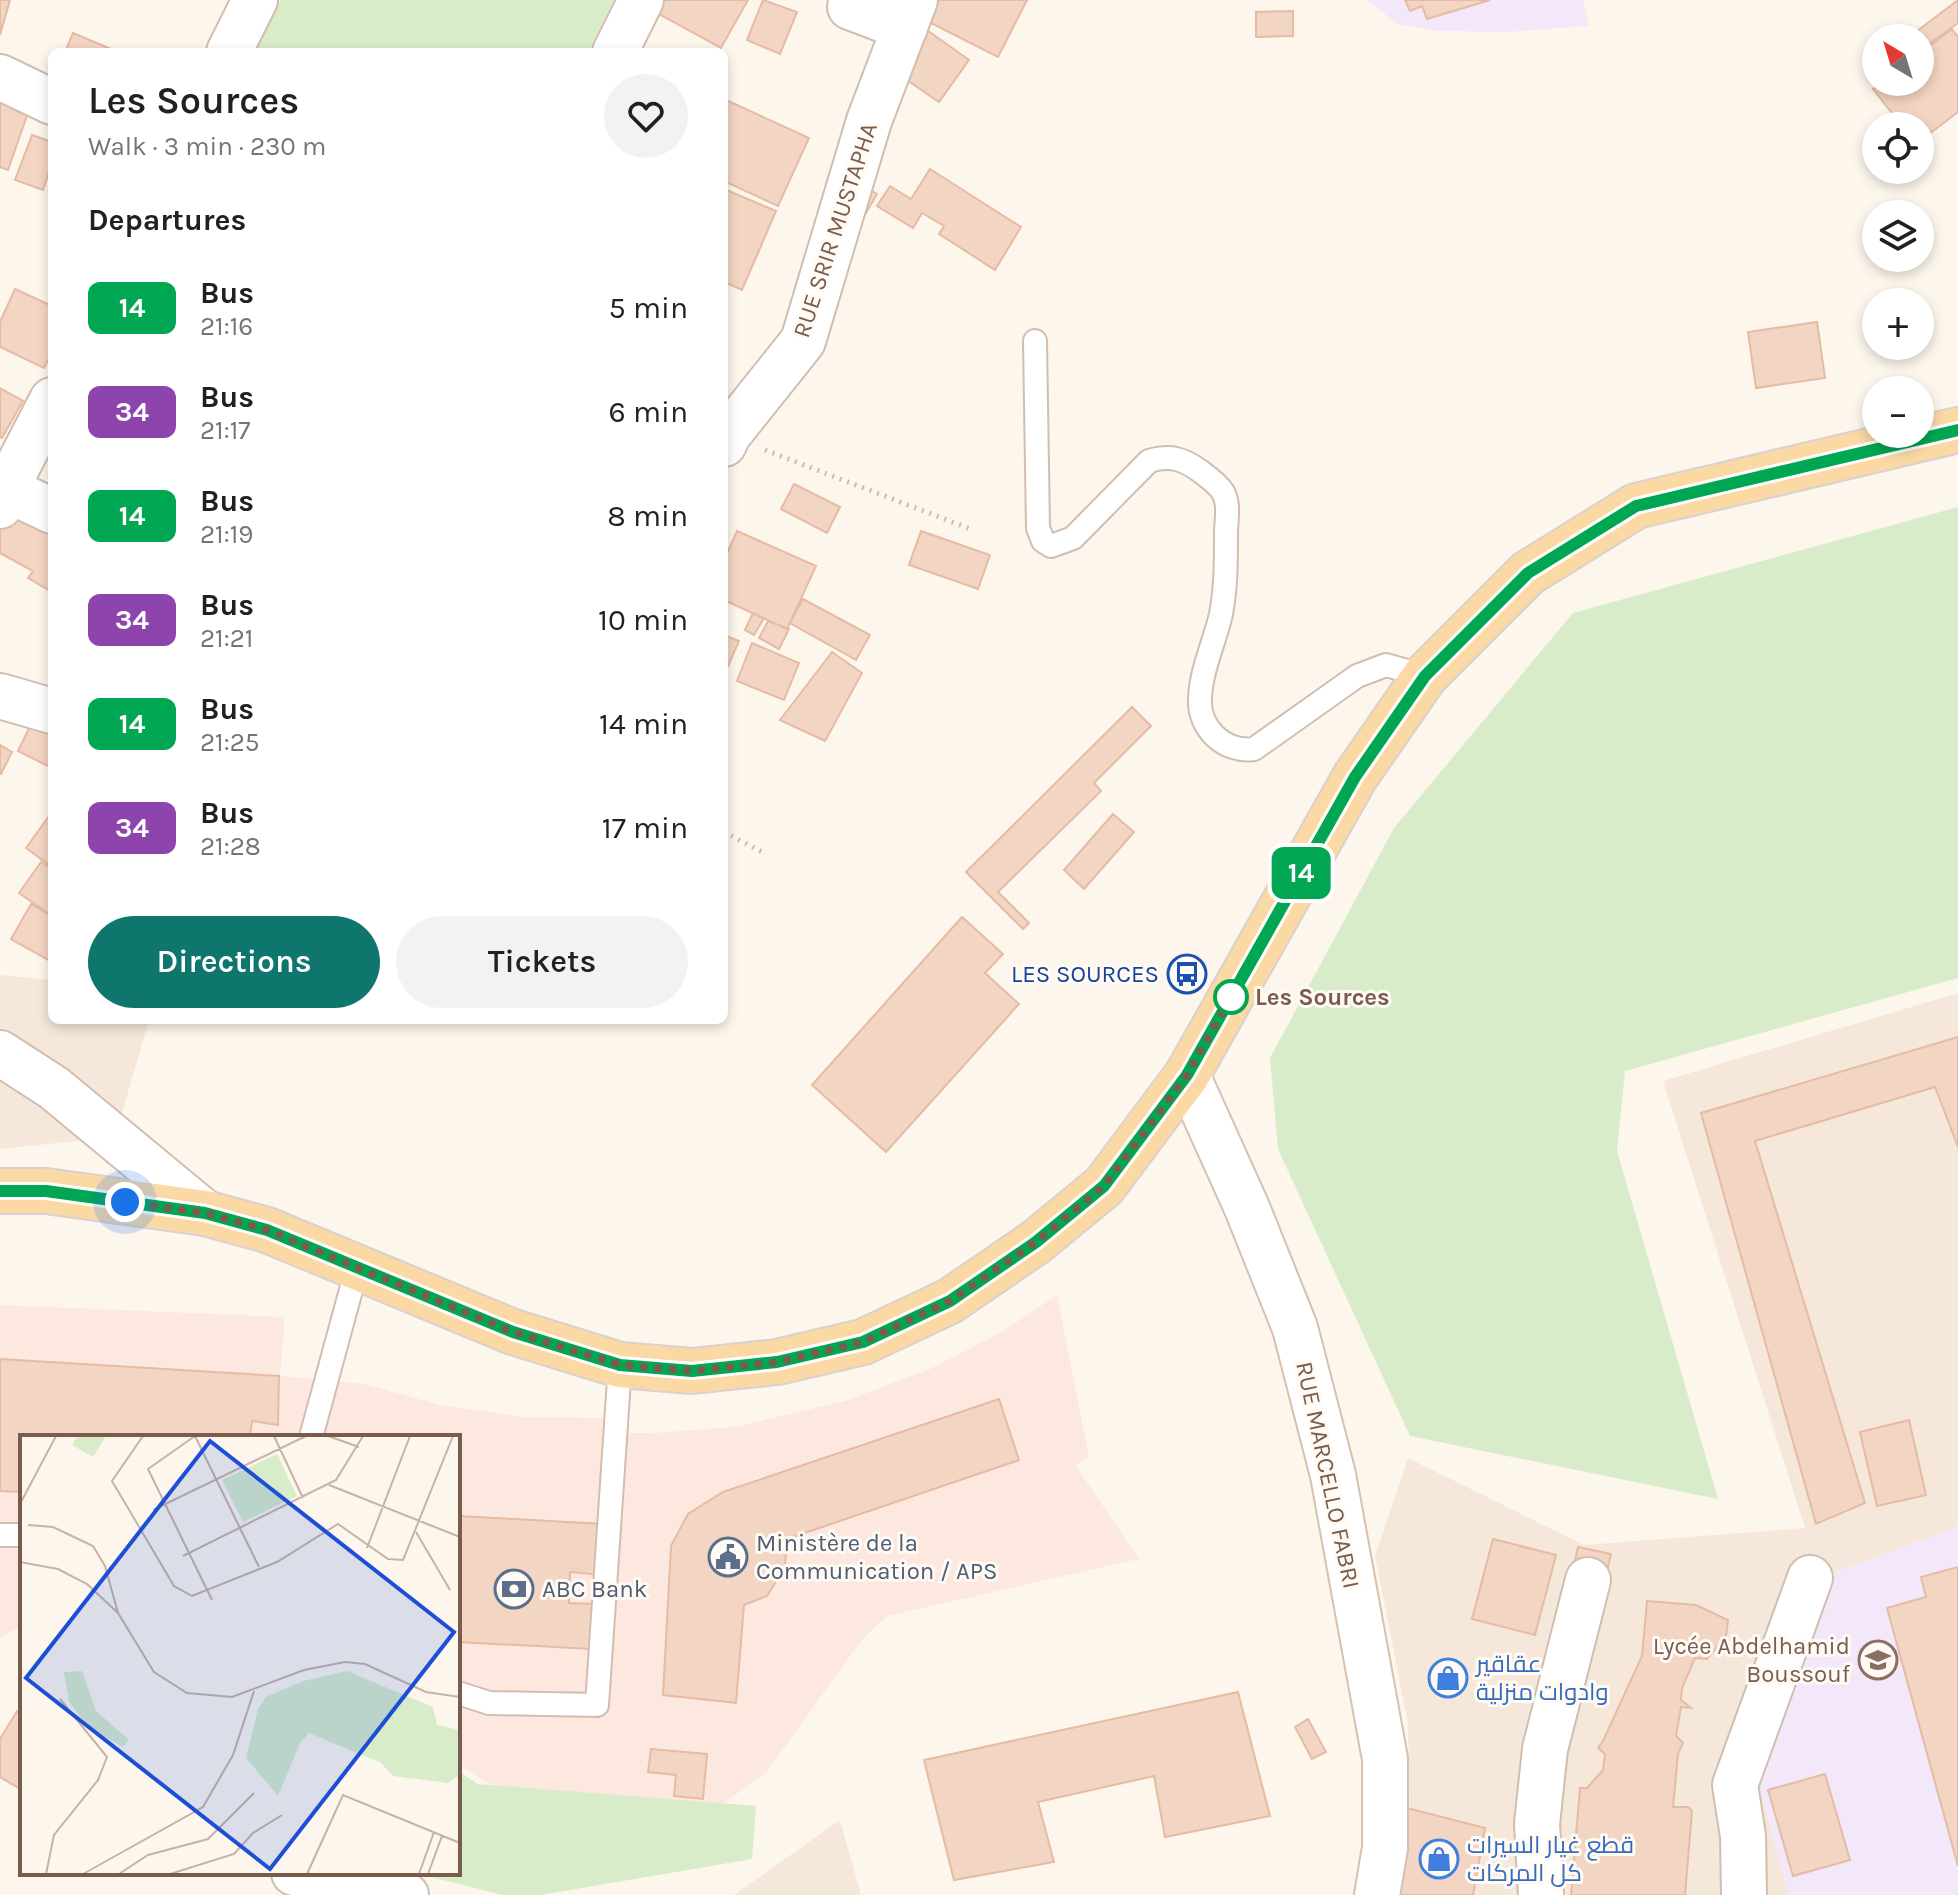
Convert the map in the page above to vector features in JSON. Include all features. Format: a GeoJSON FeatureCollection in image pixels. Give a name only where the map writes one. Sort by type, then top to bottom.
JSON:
{"type":"FeatureCollection","features":[{"type":"Feature","properties":{"kind":"main road"},"geometry":{"type":"LineString","coordinates":[[0,1191],[46,1191],[205,1213],[267,1230],[513,1332],[620,1365],[692,1371],[777,1362],[863,1342],[950,1301],[1036,1242],[1104,1186],[1187,1075],[1355,777],[1425,676],[1528,573],[1636,506],[1958,430]]}},
{"type":"Feature","properties":{"kind":"street"},"geometry":{"type":"LineString","coordinates":[[231,48],[255,0]]}},
{"type":"Feature","properties":{"kind":"street"},"geometry":{"type":"LineString","coordinates":[[617,48],[641,0]]}},
{"type":"Feature","properties":{"kind":"street"},"geometry":{"type":"LineString","coordinates":[[850,7],[910,14]]}},
{"type":"Feature","properties":{"kind":"street","name":"RUE SRIR MUSTAPHA"},"geometry":{"type":"LineString","coordinates":[[728,434],[803,341],[869,121],[910,14]]}},
{"type":"Feature","properties":{"kind":"street"},"geometry":{"type":"LineString","coordinates":[[0,77],[48,100]]}},
{"type":"Feature","properties":{"kind":"street"},"geometry":{"type":"LineString","coordinates":[[48,407],[2,493],[48,510]]}},
{"type":"Feature","properties":{"kind":"street"},"geometry":{"type":"LineString","coordinates":[[0,696],[48,710]]}},
{"type":"Feature","properties":{"kind":"street"},"geometry":{"type":"LineString","coordinates":[[0,1053],[54,1088],[205,1213]]}},
{"type":"Feature","properties":{"kind":"street","name":"RUE MARCELLO FABRI"},"geometry":{"type":"LineString","coordinates":[[1187,1075],[1247,1208],[1295,1328],[1333,1475],[1385,1759],[1385,1848],[1377,1895]]}},
{"type":"Feature","properties":{"kind":"street"},"geometry":{"type":"LineString","coordinates":[[1744,1895],[1743,1836],[1735,1785],[1810,1578]]}},
{"type":"Feature","properties":{"kind":"street"},"geometry":{"type":"LineString","coordinates":[[1541,1895],[1537,1824],[1545,1749],[1588,1580]]}},
{"type":"Feature","properties":{"kind":"street"},"geometry":{"type":"LineString","coordinates":[[304,1875],[406,1895]]}},
{"type":"Feature","properties":{"kind":"lane"},"geometry":{"type":"LineString","coordinates":[[1035,341],[1038,528],[1043,541],[1051,546],[1073,538],[1149,461],[1165,456],[1192,465],[1223,491],[1228,506],[1227,568],[1221,613],[1199,696],[1201,719],[1213,734],[1226,745],[1242,751],[1254,749],[1357,676],[1386,665],[1425,676]]}},
{"type":"Feature","properties":{"kind":"lane"},"geometry":{"type":"LineString","coordinates":[[312,1435],[357,1268]]}},
{"type":"Feature","properties":{"kind":"lane"},"geometry":{"type":"LineString","coordinates":[[460,1694],[489,1703],[597,1705],[620,1365]]}},
{"type":"Feature","properties":{"kind":"path"},"geometry":{"type":"LineString","coordinates":[[728,439],[973,530]]}},
{"type":"Feature","properties":{"kind":"path"},"geometry":{"type":"LineString","coordinates":[[728,834],[766,854]]}},
{"type":"Feature","properties":{"kind":"shaded area"},"geometry":{"type":"Polygon","coordinates":[[[1366,0],[1583,0],[1589,26],[1508,32],[1438,31],[1398,24],[1366,0]]]}},
{"type":"Feature","properties":{"kind":"shaded area"},"geometry":{"type":"Polygon","coordinates":[[[0,975],[48,980],[48,1024],[148,1024],[115,1137],[0,1149],[0,975]]]}},
{"type":"Feature","properties":{"kind":"shaded area"},"geometry":{"type":"Polygon","coordinates":[[[1958,993],[1958,1527],[1834,1573],[1764,1747],[1761,1793],[1789,1895],[1408,1895],[1411,1885],[1408,1724],[1375,1556],[1408,1458],[1584,1545],[1805,1528],[1663,1081],[1958,993]]]}},
{"type":"Feature","properties":{"kind":"shaded area"},"geometry":{"type":"Polygon","coordinates":[[[1057,1295],[1089,1457],[1076,1466],[1139,1559],[887,1616],[861,1641],[766,1773],[718,1807],[596,1816],[489,1784],[460,1765],[460,1435],[20,1435],[20,1627],[0,1637],[0,1305],[285,1317],[280,1376],[365,1384],[440,1405],[523,1417],[612,1418],[610,1433],[735,1427],[845,1401],[930,1369],[1000,1333],[1057,1295]]]}},
{"type":"Feature","properties":{"kind":"shaded area","name":"Lycée Abdelhamid Boussouf"},"geometry":{"type":"Polygon","coordinates":[[[1958,1527],[1958,1895],[1789,1895],[1761,1793],[1764,1747],[1834,1573],[1958,1527]]]}},
{"type":"Feature","properties":{"kind":"shaded area"},"geometry":{"type":"Polygon","coordinates":[[[840,1820],[861,1895],[734,1895],[840,1820]]]}},
{"type":"Feature","properties":{"kind":"green space"},"geometry":{"type":"Polygon","coordinates":[[[280,0],[614,0],[590,48],[256,48],[280,0]]]}},
{"type":"Feature","properties":{"kind":"green space"},"geometry":{"type":"Polygon","coordinates":[[[1958,507],[1958,978],[1625,1071],[1617,1151],[1718,1499],[1410,1436],[1278,1149],[1270,1058],[1394,828],[1573,613],[1958,507]]]}},
{"type":"Feature","properties":{"kind":"green space"},"geometry":{"type":"Polygon","coordinates":[[[460,1772],[478,1784],[756,1806],[752,1859],[541,1895],[503,1895],[423,1875],[460,1875],[460,1772]]]}},
{"type":"Feature","properties":{"kind":"building"},"geometry":{"type":"Polygon","coordinates":[[[0,0],[10,0],[0,35],[0,0]]]}},
{"type":"Feature","properties":{"kind":"building"},"geometry":{"type":"Polygon","coordinates":[[[648,0],[748,0],[721,48],[644,6],[648,0]]]}},
{"type":"Feature","properties":{"kind":"building"},"geometry":{"type":"Polygon","coordinates":[[[763,0],[797,12],[780,54],[747,40],[763,0]]]}},
{"type":"Feature","properties":{"kind":"building"},"geometry":{"type":"Polygon","coordinates":[[[930,0],[1027,0],[998,57],[921,18],[930,0]]]}},
{"type":"Feature","properties":{"kind":"building"},"geometry":{"type":"Polygon","coordinates":[[[1405,0],[1490,0],[1427,19],[1422,6],[1410,11],[1405,0]]]}},
{"type":"Feature","properties":{"kind":"building"},"geometry":{"type":"Polygon","coordinates":[[[1958,0],[1958,23],[1934,41],[1934,24],[1926,24],[1958,0]]]}},
{"type":"Feature","properties":{"kind":"building"},"geometry":{"type":"Polygon","coordinates":[[[1293,11],[1293,36],[1256,37],[1256,12],[1293,11]]]}},
{"type":"Feature","properties":{"kind":"building"},"geometry":{"type":"Polygon","coordinates":[[[924,28],[969,60],[939,102],[894,71],[924,28]]]}},
{"type":"Feature","properties":{"kind":"building"},"geometry":{"type":"Polygon","coordinates":[[[1952,29],[1958,37],[1958,112],[1934,130],[1934,112],[1891,112],[1878,96],[1934,96],[1934,42],[1952,29]]]}},
{"type":"Feature","properties":{"kind":"building"},"geometry":{"type":"Polygon","coordinates":[[[73,33],[109,48],[67,48],[73,33]]]}},
{"type":"Feature","properties":{"kind":"building"},"geometry":{"type":"Polygon","coordinates":[[[0,96],[30,107],[8,170],[0,167],[0,96]]]}},
{"type":"Feature","properties":{"kind":"building"},"geometry":{"type":"Polygon","coordinates":[[[728,101],[809,138],[778,206],[728,183],[728,101]]]}},
{"type":"Feature","properties":{"kind":"building"},"geometry":{"type":"Polygon","coordinates":[[[32,135],[48,141],[48,175],[43,190],[15,180],[32,135]]]}},
{"type":"Feature","properties":{"kind":"building"},"geometry":{"type":"Polygon","coordinates":[[[930,169],[1021,227],[995,270],[939,234],[944,226],[922,213],[913,228],[877,206],[890,186],[911,199],[930,169]]]}},
{"type":"Feature","properties":{"kind":"building"},"geometry":{"type":"Polygon","coordinates":[[[864,186],[877,194],[866,213],[851,205],[864,186]]]}},
{"type":"Feature","properties":{"kind":"building"},"geometry":{"type":"Polygon","coordinates":[[[728,191],[776,211],[742,290],[728,284],[728,191]]]}},
{"type":"Feature","properties":{"kind":"building"},"geometry":{"type":"Polygon","coordinates":[[[15,289],[48,304],[48,360],[44,368],[0,347],[0,322],[15,289]]]}},
{"type":"Feature","properties":{"kind":"building"},"geometry":{"type":"Polygon","coordinates":[[[1817,322],[1825,378],[1756,388],[1748,332],[1817,322]]]}},
{"type":"Feature","properties":{"kind":"building"},"geometry":{"type":"Polygon","coordinates":[[[0,388],[23,401],[2,438],[0,437],[0,388]]]}},
{"type":"Feature","properties":{"kind":"building"},"geometry":{"type":"Polygon","coordinates":[[[794,484],[840,507],[827,533],[781,509],[794,484]]]}},
{"type":"Feature","properties":{"kind":"building"},"geometry":{"type":"Polygon","coordinates":[[[15,502],[48,521],[48,590],[28,578],[33,571],[0,553],[0,529],[15,502]]]}},
{"type":"Feature","properties":{"kind":"building"},"geometry":{"type":"Polygon","coordinates":[[[737,531],[816,566],[787,629],[728,602],[728,551],[737,531]]]}},
{"type":"Feature","properties":{"kind":"building"},"geometry":{"type":"Polygon","coordinates":[[[921,531],[990,555],[978,589],[909,565],[921,531]]]}},
{"type":"Feature","properties":{"kind":"building"},"geometry":{"type":"Polygon","coordinates":[[[803,599],[870,635],[856,660],[790,623],[803,599]]]}},
{"type":"Feature","properties":{"kind":"building"},"geometry":{"type":"Polygon","coordinates":[[[753,613],[764,618],[754,635],[745,630],[753,613]]]}},
{"type":"Feature","properties":{"kind":"building"},"geometry":{"type":"Polygon","coordinates":[[[768,621],[789,629],[779,649],[759,638],[768,621]]]}},
{"type":"Feature","properties":{"kind":"building"},"geometry":{"type":"Polygon","coordinates":[[[728,637],[739,641],[728,666],[728,637]]]}},
{"type":"Feature","properties":{"kind":"building"},"geometry":{"type":"Polygon","coordinates":[[[752,643],[799,663],[784,700],[737,681],[752,643]]]}},
{"type":"Feature","properties":{"kind":"building"},"geometry":{"type":"Polygon","coordinates":[[[832,652],[862,673],[825,741],[780,720],[832,652]]]}},
{"type":"Feature","properties":{"kind":"building"},"geometry":{"type":"Polygon","coordinates":[[[1132,707],[1151,726],[1094,783],[1101,791],[998,892],[1029,923],[1023,929],[966,872],[1132,707]]]}},
{"type":"Feature","properties":{"kind":"building"},"geometry":{"type":"Polygon","coordinates":[[[33,720],[48,727],[48,766],[18,751],[33,720]]]}},
{"type":"Feature","properties":{"kind":"building"},"geometry":{"type":"Polygon","coordinates":[[[0,745],[12,752],[1,774],[0,774],[0,745]]]}},
{"type":"Feature","properties":{"kind":"building"},"geometry":{"type":"Polygon","coordinates":[[[1113,814],[1134,832],[1084,889],[1064,870],[1113,814]]]}},
{"type":"Feature","properties":{"kind":"building"},"geometry":{"type":"Polygon","coordinates":[[[48,817],[48,864],[26,848],[48,817]]]}},
{"type":"Feature","properties":{"kind":"building"},"geometry":{"type":"Polygon","coordinates":[[[41,862],[48,866],[48,913],[19,893],[41,862]]]}},
{"type":"Feature","properties":{"kind":"building"},"geometry":{"type":"Polygon","coordinates":[[[31,904],[48,914],[48,960],[11,939],[31,904]]]}},
{"type":"Feature","properties":{"kind":"building"},"geometry":{"type":"Polygon","coordinates":[[[962,917],[1003,954],[985,973],[1019,1004],[886,1152],[812,1085],[962,917]]]}},
{"type":"Feature","properties":{"kind":"building"},"geometry":{"type":"Polygon","coordinates":[[[1958,1037],[1958,1147],[1935,1087],[1755,1141],[1865,1503],[1816,1524],[1701,1113],[1958,1037]]]}},
{"type":"Feature","properties":{"kind":"building"},"geometry":{"type":"Polygon","coordinates":[[[0,1359],[279,1376],[278,1425],[252,1421],[250,1435],[20,1435],[20,1492],[0,1491],[0,1359]]]}},
{"type":"Feature","properties":{"kind":"building","name":"Ministère de la Communication / APS"},"geometry":{"type":"Polygon","coordinates":[[[999,1399],[1019,1460],[787,1539],[785,1567],[767,1596],[744,1605],[736,1703],[663,1695],[671,1546],[688,1514],[723,1492],[999,1399]]]}},
{"type":"Feature","properties":{"kind":"building"},"geometry":{"type":"Polygon","coordinates":[[[1909,1420],[1926,1495],[1877,1506],[1860,1432],[1909,1420]]]}},
{"type":"Feature","properties":{"kind":"building","name":"ABC Bank"},"geometry":{"type":"Polygon","coordinates":[[[460,1516],[604,1524],[602,1575],[570,1572],[569,1603],[594,1604],[592,1649],[460,1642],[460,1516]]]}},
{"type":"Feature","properties":{"kind":"building"},"geometry":{"type":"Polygon","coordinates":[[[1493,1539],[1556,1555],[1535,1635],[1472,1619],[1493,1539]]]}},
{"type":"Feature","properties":{"kind":"building"},"geometry":{"type":"Polygon","coordinates":[[[1578,1547],[1611,1554],[1595,1621],[1563,1614],[1578,1547]]]}},
{"type":"Feature","properties":{"kind":"building"},"geometry":{"type":"Polygon","coordinates":[[[1958,1567],[1958,1866],[1887,1608],[1926,1597],[1921,1577],[1958,1567]]]}},
{"type":"Feature","properties":{"kind":"building"},"geometry":{"type":"Polygon","coordinates":[[[1647,1601],[1696,1605],[1728,1620],[1726,1636],[1707,1659],[1695,1658],[1682,1688],[1681,1700],[1691,1708],[1681,1707],[1676,1736],[1683,1743],[1678,1754],[1673,1807],[1688,1807],[1692,1811],[1685,1895],[1571,1895],[1580,1788],[1587,1788],[1603,1770],[1605,1754],[1598,1748],[1642,1656],[1647,1601]]]}},
{"type":"Feature","properties":{"kind":"building"},"geometry":{"type":"Polygon","coordinates":[[[1238,1692],[1270,1816],[1165,1837],[1154,1776],[1038,1802],[1054,1862],[954,1880],[924,1760],[1238,1692]]]}},
{"type":"Feature","properties":{"kind":"building"},"geometry":{"type":"Polygon","coordinates":[[[17,1711],[20,1713],[20,1789],[0,1777],[0,1739],[17,1711]]]}},
{"type":"Feature","properties":{"kind":"building"},"geometry":{"type":"Polygon","coordinates":[[[1308,1719],[1326,1752],[1312,1759],[1295,1727],[1308,1719]]]}},
{"type":"Feature","properties":{"kind":"building"},"geometry":{"type":"Polygon","coordinates":[[[651,1749],[707,1754],[703,1799],[674,1796],[676,1775],[648,1772],[651,1749]]]}},
{"type":"Feature","properties":{"kind":"building"},"geometry":{"type":"Polygon","coordinates":[[[1825,1774],[1850,1860],[1793,1876],[1768,1790],[1825,1774]]]}},
{"type":"Feature","properties":{"kind":"building","name":"قطع غيار السيرات كل المركات"},"geometry":{"type":"Polygon","coordinates":[[[1407,1808],[1485,1828],[1473,1895],[1385,1895],[1407,1808]]]}},
{"type":"Feature","properties":{"kind":"bus line","name":"14"},"geometry":{"type":"LineString","coordinates":[[0,1191],[46,1191],[205,1213],[267,1230],[513,1332],[620,1365],[692,1371],[777,1362],[863,1342],[950,1301],[1036,1242],[1104,1186],[1187,1075],[1355,777],[1425,676],[1528,573],[1636,506],[1958,430]]}},
{"type":"Feature","properties":{"kind":"place","name":"LES SOURCES"},"geometry":{"type":"Point","coordinates":[1187,974]}},
{"type":"Feature","properties":{"kind":"place","name":"Les Sources"},"geometry":{"type":"Point","coordinates":[1231,997]}},
{"type":"Feature","properties":{"kind":"place","name":"Ministère de la Communication / APS"},"geometry":{"type":"Point","coordinates":[728,1557]}},
{"type":"Feature","properties":{"kind":"place","name":"ABC Bank"},"geometry":{"type":"Point","coordinates":[514,1589]}},
{"type":"Feature","properties":{"kind":"place","name":"Lycée Abdelhamid Boussouf"},"geometry":{"type":"Point","coordinates":[1878,1660]}},
{"type":"Feature","properties":{"kind":"place","name":"عقاقير وادوات منزلية"},"geometry":{"type":"Point","coordinates":[1448,1678]}},
{"type":"Feature","properties":{"kind":"place","name":"قطع غيار السيرات كل المركات"},"geometry":{"type":"Point","coordinates":[1439,1859]}},
{"type":"Feature","properties":{"kind":"route"},"geometry":{"type":"LineString","coordinates":[[125,1202],[205,1213],[267,1230],[513,1332],[620,1365],[692,1371],[777,1362],[863,1342],[950,1301],[1036,1242],[1104,1186],[1187,1075],[1231,997]]}}]}
